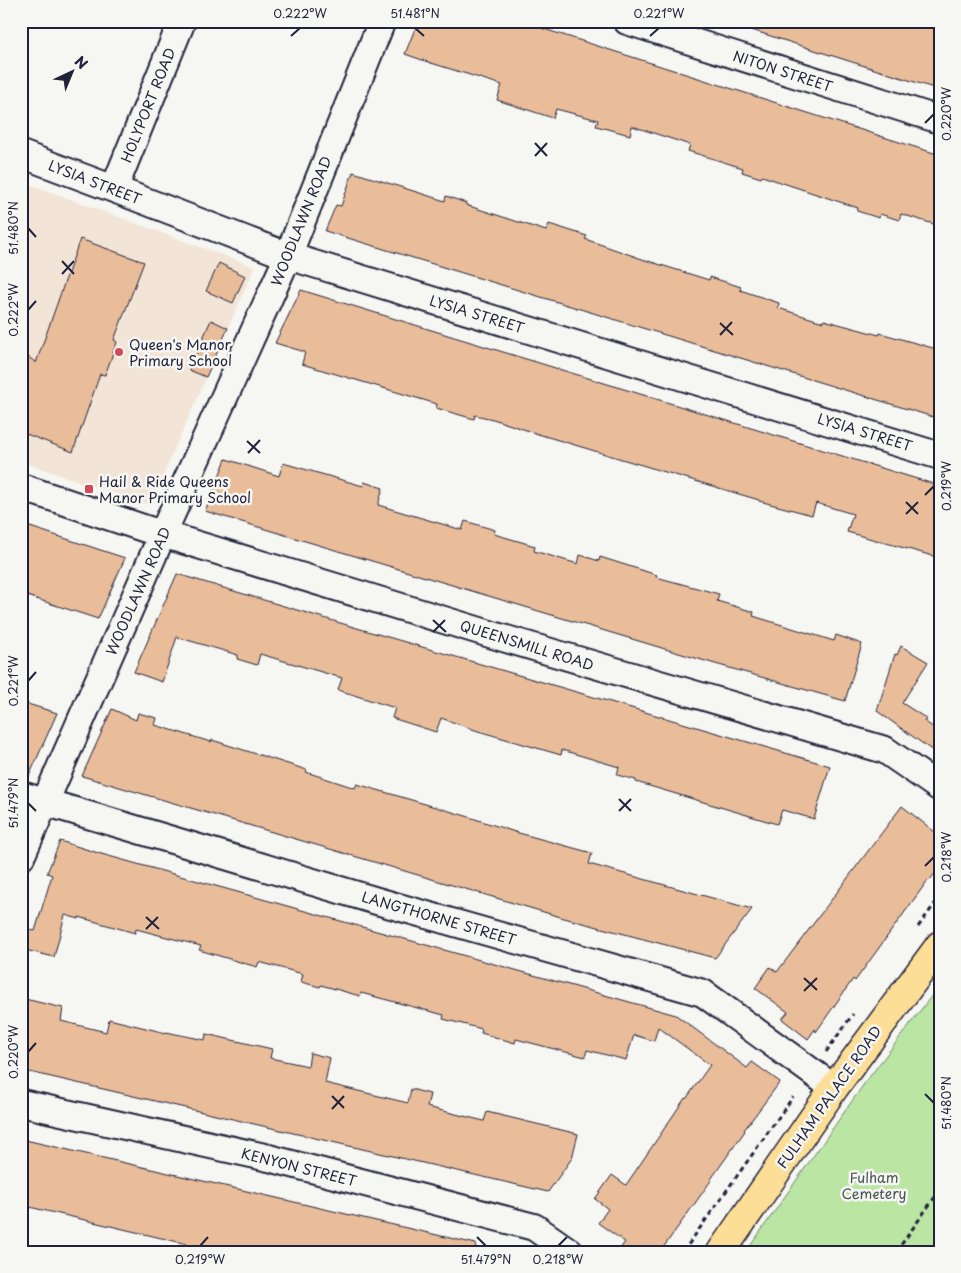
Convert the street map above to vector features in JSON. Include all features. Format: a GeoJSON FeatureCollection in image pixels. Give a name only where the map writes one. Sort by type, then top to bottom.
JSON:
{"type":"FeatureCollection","features":[{"type":"Feature","properties":{"kind":"main road","name":"FULHAM PALACE ROAD"},"geometry":{"type":"LineString","coordinates":[[721,1252],[834,1088],[940,945]]}},
{"type":"Feature","properties":{"kind":"street","name":"HOLYPORT ROAD"},"geometry":{"type":"LineString","coordinates":[[114,189],[182,21]]}},
{"type":"Feature","properties":{"kind":"street","name":"WOODLAWN ROAD"},"geometry":{"type":"LineString","coordinates":[[21,857],[33,798],[163,534],[288,256],[382,21]]}},
{"type":"Feature","properties":{"kind":"street","name":"NITON STREET"},"geometry":{"type":"LineString","coordinates":[[627,21],[940,120]]}},
{"type":"Feature","properties":{"kind":"street","name":"LYSIA STREET"},"geometry":{"type":"LineString","coordinates":[[21,154],[288,256],[940,456]]}},
{"type":"Feature","properties":{"kind":"street","name":"QUEENSMILL ROAD"},"geometry":{"type":"LineString","coordinates":[[21,487],[163,534],[503,638],[885,750],[940,788]]}},
{"type":"Feature","properties":{"kind":"street","name":"LANGTHORNE STREET"},"geometry":{"type":"LineString","coordinates":[[33,798],[377,901],[703,993],[834,1088]]}},
{"type":"Feature","properties":{"kind":"street","name":"KENYON STREET"},"geometry":{"type":"LineString","coordinates":[[21,1103],[269,1158],[534,1227],[570,1252]]}},
{"type":"Feature","properties":{"kind":"path"},"geometry":{"type":"LineString","coordinates":[[896,1252],[940,1190]]}},
{"type":"Feature","properties":{"kind":"shaded area","name":"Queen's Manor Primary School"},"geometry":{"type":"Polygon","coordinates":[[[21,181],[255,267],[150,505],[21,462],[21,181]]]}},
{"type":"Feature","properties":{"kind":"green space","name":"Fulham Cemetery"},"geometry":{"type":"Polygon","coordinates":[[[940,985],[940,1252],[746,1252],[864,1084],[940,985]]]}},
{"type":"Feature","properties":{"kind":"building"},"geometry":{"type":"Polygon","coordinates":[[[418,21],[519,21],[940,155],[940,226],[901,214],[899,220],[880,214],[879,218],[857,211],[858,208],[762,176],[761,178],[742,172],[743,168],[688,151],[690,145],[632,126],[630,135],[596,126],[598,120],[556,109],[553,118],[497,100],[502,85],[405,54],[418,21]]]}},
{"type":"Feature","properties":{"kind":"building"},"geometry":{"type":"Polygon","coordinates":[[[740,21],[940,21],[940,90],[739,26],[740,21]]]}},
{"type":"Feature","properties":{"kind":"building"},"geometry":{"type":"Polygon","coordinates":[[[353,172],[445,201],[446,196],[466,203],[466,205],[546,231],[549,224],[587,236],[585,239],[645,260],[709,280],[710,277],[741,287],[740,290],[779,303],[778,308],[823,322],[824,320],[879,335],[880,333],[940,350],[940,419],[325,231],[336,205],[341,206],[353,172]]]}},
{"type":"Feature","properties":{"kind":"building"},"geometry":{"type":"Polygon","coordinates":[[[80,239],[144,262],[114,340],[117,342],[105,375],[100,374],[73,452],[21,432],[21,351],[36,363],[80,239]]]}},
{"type":"Feature","properties":{"kind":"building"},"geometry":{"type":"Polygon","coordinates":[[[219,263],[245,276],[233,303],[206,291],[219,263]]]}},
{"type":"Feature","properties":{"kind":"building"},"geometry":{"type":"Polygon","coordinates":[[[301,290],[940,486],[940,558],[847,532],[853,514],[816,503],[812,515],[759,501],[493,419],[475,415],[474,419],[436,408],[437,404],[302,364],[305,352],[275,343],[301,290]]]}},
{"type":"Feature","properties":{"kind":"building"},"geometry":{"type":"Polygon","coordinates":[[[211,320],[228,328],[206,377],[189,370],[211,320]]]}},
{"type":"Feature","properties":{"kind":"building"},"geometry":{"type":"Polygon","coordinates":[[[226,459],[279,476],[283,463],[363,486],[364,482],[383,488],[378,505],[462,530],[465,521],[495,530],[494,534],[535,546],[534,551],[578,564],[580,555],[599,561],[600,557],[657,575],[656,577],[719,594],[717,601],[754,612],[753,616],[834,641],[836,635],[862,644],[845,701],[205,511],[226,459]]]}},
{"type":"Feature","properties":{"kind":"building"},"geometry":{"type":"Polygon","coordinates":[[[21,524],[125,558],[98,619],[21,594],[21,524]]]}},
{"type":"Feature","properties":{"kind":"building"},"geometry":{"type":"Polygon","coordinates":[[[177,574],[830,766],[814,819],[782,810],[777,824],[636,782],[636,780],[617,775],[619,767],[562,750],[561,755],[478,731],[441,718],[436,732],[392,718],[395,708],[338,690],[342,678],[260,654],[257,665],[237,659],[238,655],[177,637],[162,682],[134,672],[177,574]]]}},
{"type":"Feature","properties":{"kind":"building"},"geometry":{"type":"Polygon","coordinates":[[[901,646],[928,662],[902,703],[927,719],[924,721],[940,732],[940,756],[877,711],[895,654],[897,655],[901,646]]]}},
{"type":"Feature","properties":{"kind":"building"},"geometry":{"type":"Polygon","coordinates":[[[21,702],[57,713],[27,781],[21,780],[21,702]]]}},
{"type":"Feature","properties":{"kind":"building"},"geometry":{"type":"Polygon","coordinates":[[[112,709],[136,720],[138,713],[157,718],[155,725],[211,742],[212,740],[307,770],[306,772],[355,788],[357,784],[515,832],[592,853],[589,864],[752,909],[715,958],[564,918],[82,776],[112,709]]]}},
{"type":"Feature","properties":{"kind":"building"},"geometry":{"type":"Polygon","coordinates":[[[902,806],[940,836],[940,867],[928,880],[855,981],[853,979],[816,1032],[815,1029],[808,1039],[782,1019],[788,1012],[755,988],[770,967],[777,972],[902,806]]]}},
{"type":"Feature","properties":{"kind":"building"},"geometry":{"type":"Polygon","coordinates":[[[60,841],[676,1015],[747,1068],[752,1062],[780,1082],[744,1130],[660,1252],[618,1252],[625,1242],[598,1223],[608,1209],[595,1199],[612,1175],[626,1185],[685,1098],[710,1065],[658,1027],[654,1041],[634,1035],[626,1060],[587,1050],[585,1057],[516,1039],[515,1043],[481,1033],[482,1029],[443,1019],[444,1015],[361,993],[360,996],[321,985],[320,987],[301,982],[303,974],[259,962],[257,967],[199,950],[201,946],[136,929],[135,933],[79,917],[79,919],[65,915],[54,957],[21,949],[21,928],[35,931],[52,875],[47,873],[60,841]]]}},
{"type":"Feature","properties":{"kind":"building"},"geometry":{"type":"Polygon","coordinates":[[[25,999],[63,1008],[61,1021],[106,1032],[109,1019],[166,1033],[205,1040],[206,1034],[272,1049],[270,1058],[308,1066],[310,1053],[330,1058],[325,1083],[408,1103],[411,1089],[430,1094],[427,1107],[484,1121],[487,1112],[578,1134],[572,1158],[548,1192],[21,1070],[21,1013],[25,999]]]}},
{"type":"Feature","properties":{"kind":"building"},"geometry":{"type":"Polygon","coordinates":[[[21,1139],[476,1244],[475,1252],[186,1252],[187,1244],[21,1205],[21,1139]]]}},
{"type":"Feature","properties":{"kind":"place","name":"Queen's Manor Primary School"},"geometry":{"type":"Point","coordinates":[119,352]}},
{"type":"Feature","properties":{"kind":"place","name":"Hail & Ride Queens Manor Primary School"},"geometry":{"type":"Point","coordinates":[89,489]}}]}
